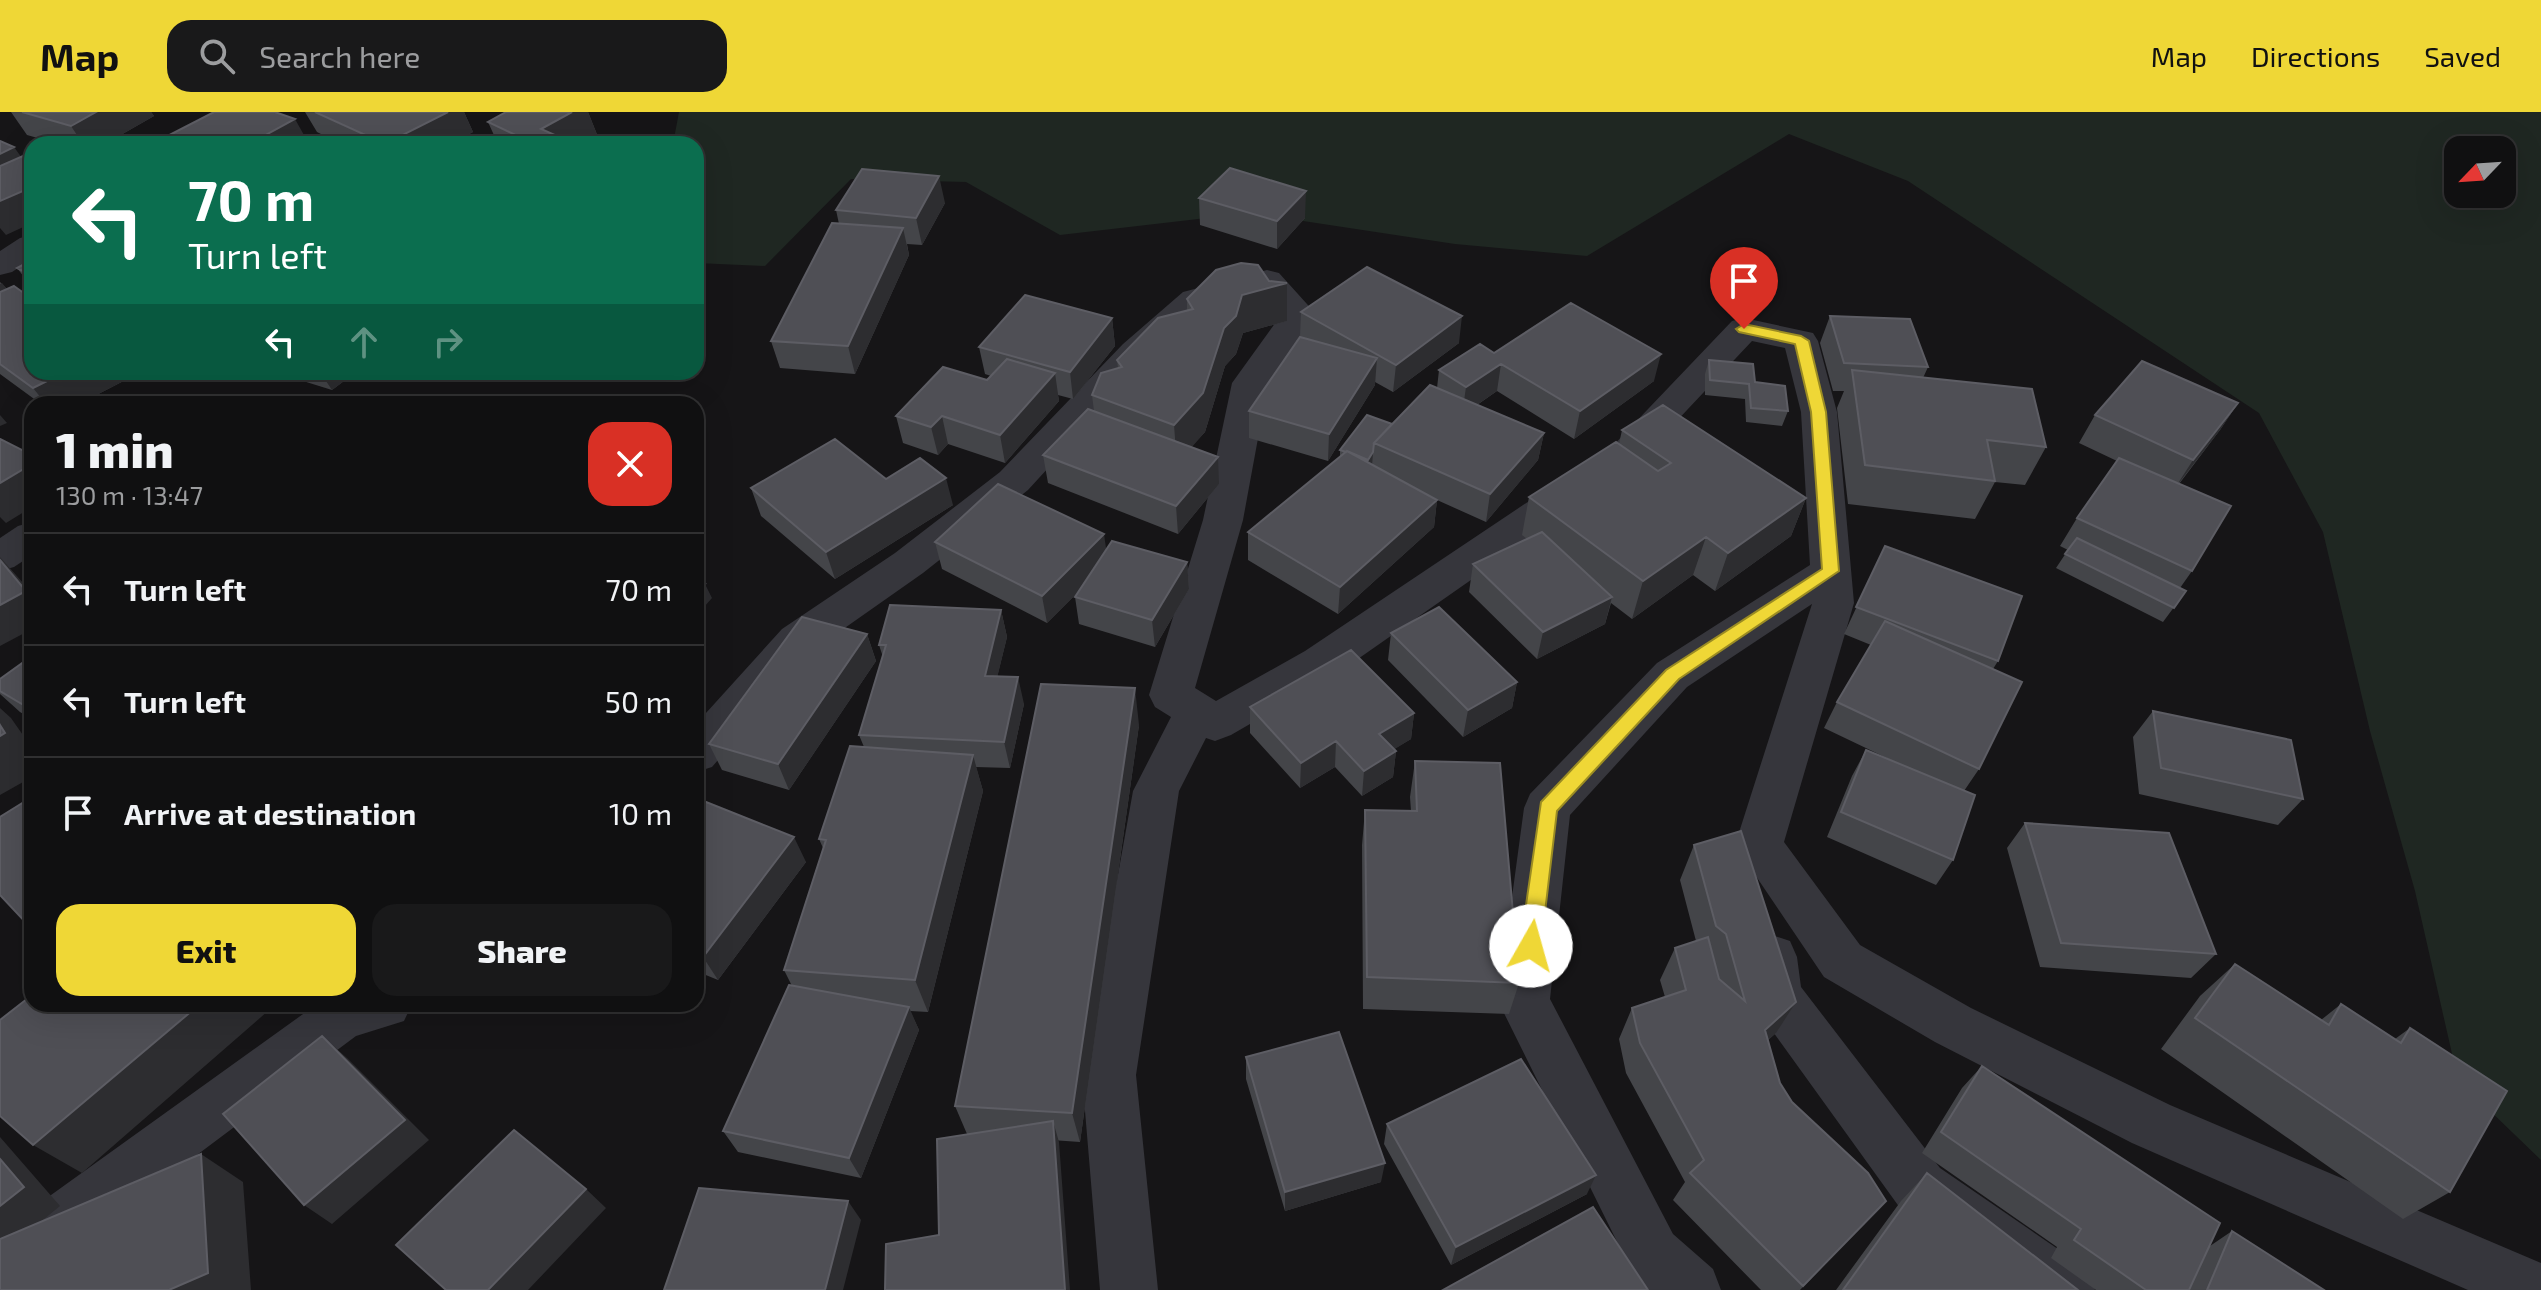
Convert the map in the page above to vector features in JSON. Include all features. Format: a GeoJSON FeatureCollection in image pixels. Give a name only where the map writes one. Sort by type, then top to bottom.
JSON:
{"type":"FeatureCollection","features":[{"type":"Feature","properties":{"kind":"street"},"geometry":{"type":"LineString","coordinates":[[7,273],[24,254]]}},
{"type":"Feature","properties":{"kind":"street"},"geometry":{"type":"LineString","coordinates":[[704,745],[797,640],[909,563],[1014,481],[1135,352],[1195,299],[1267,280],[1299,314],[1250,383],[1223,520],[1171,695],[1215,723],[1320,663],[1623,455],[1744,329],[1801,341],[1819,412],[1833,603],[1759,845],[1776,995],[1920,1188],[2066,1290]]}},
{"type":"Feature","properties":{"kind":"street"},"geometry":{"type":"LineString","coordinates":[[0,557],[24,541]]}},
{"type":"Feature","properties":{"kind":"street"},"geometry":{"type":"LineString","coordinates":[[1692,1290],[1653,1254],[1524,1001],[1547,808],[1672,675],[1831,571]]}},
{"type":"Feature","properties":{"kind":"street"},"geometry":{"type":"LineString","coordinates":[[1129,1290],[1109,1075],[1156,791],[1197,711]]}},
{"type":"Feature","properties":{"kind":"street"},"geometry":{"type":"LineString","coordinates":[[1759,845],[1842,961],[1953,1025],[2151,1124],[2536,1290]]}},
{"type":"Feature","properties":{"kind":"street"},"geometry":{"type":"LineString","coordinates":[[10,1290],[46,1233],[351,1012]]}},
{"type":"Feature","properties":{"kind":"shaded area"},"geometry":{"type":"Polygon","coordinates":[[[679,112],[2541,112],[2541,1160],[2458,1080],[2415,891],[2370,731],[2323,532],[2259,413],[1908,181],[1789,134],[1587,256],[1455,244],[1250,213],[1060,235],[966,182],[851,179],[765,266],[704,263],[704,136],[674,136],[679,112]]]}},
{"type":"Feature","properties":{"kind":"building"},"geometry":{"type":"Polygon","coordinates":[[[22,112],[96,112],[71,126],[22,112]]]}},
{"type":"Feature","properties":{"kind":"building"},"geometry":{"type":"Polygon","coordinates":[[[214,112],[275,112],[295,119],[264,136],[168,136],[214,112]]]}},
{"type":"Feature","properties":{"kind":"building"},"geometry":{"type":"Polygon","coordinates":[[[315,112],[448,112],[401,136],[368,136],[315,112]]]}},
{"type":"Feature","properties":{"kind":"building"},"geometry":{"type":"Polygon","coordinates":[[[506,112],[572,112],[541,129],[557,136],[518,136],[488,122],[506,112]]]}},
{"type":"Feature","properties":{"kind":"building"},"geometry":{"type":"Polygon","coordinates":[[[0,141],[14,147],[0,154],[0,141]]]}},
{"type":"Feature","properties":{"kind":"building"},"geometry":{"type":"Polygon","coordinates":[[[24,156],[24,190],[0,201],[0,166],[24,156]]]}},
{"type":"Feature","properties":{"kind":"building"},"geometry":{"type":"Polygon","coordinates":[[[1230,168],[1306,191],[1277,221],[1199,198],[1230,168]]]}},
{"type":"Feature","properties":{"kind":"building"},"geometry":{"type":"Polygon","coordinates":[[[862,169],[939,176],[916,218],[836,210],[862,169]]]}},
{"type":"Feature","properties":{"kind":"building"},"geometry":{"type":"Polygon","coordinates":[[[832,223],[903,228],[848,346],[771,341],[832,223]]]}},
{"type":"Feature","properties":{"kind":"building"},"geometry":{"type":"Polygon","coordinates":[[[1241,263],[1258,265],[1269,281],[1287,283],[1242,295],[1236,316],[1224,328],[1203,393],[1174,425],[1092,395],[1101,373],[1122,367],[1117,360],[1158,318],[1193,309],[1187,299],[1216,270],[1241,263]]]}},
{"type":"Feature","properties":{"kind":"building"},"geometry":{"type":"Polygon","coordinates":[[[1367,267],[1462,316],[1396,365],[1301,312],[1367,267]]]}},
{"type":"Feature","properties":{"kind":"building"},"geometry":{"type":"Polygon","coordinates":[[[14,286],[24,293],[24,380],[49,380],[33,388],[0,364],[0,292],[14,286]]]}},
{"type":"Feature","properties":{"kind":"building"},"geometry":{"type":"Polygon","coordinates":[[[1025,295],[1112,318],[1070,372],[979,347],[1025,295]]]}},
{"type":"Feature","properties":{"kind":"building"},"geometry":{"type":"Polygon","coordinates":[[[1571,303],[1661,354],[1580,411],[1501,364],[1466,387],[1439,370],[1480,344],[1494,353],[1571,303]]]}},
{"type":"Feature","properties":{"kind":"building"},"geometry":{"type":"Polygon","coordinates":[[[1830,316],[1910,319],[1928,367],[1844,363],[1830,316]]]}},
{"type":"Feature","properties":{"kind":"building"},"geometry":{"type":"Polygon","coordinates":[[[1300,337],[1377,358],[1329,434],[1249,411],[1300,337]]]}},
{"type":"Feature","properties":{"kind":"building"},"geometry":{"type":"Polygon","coordinates":[[[1007,359],[1055,373],[1000,435],[942,416],[931,427],[896,416],[943,367],[987,380],[1007,359]]]}},
{"type":"Feature","properties":{"kind":"building"},"geometry":{"type":"Polygon","coordinates":[[[1709,360],[1753,364],[1755,382],[1785,386],[1788,411],[1751,408],[1749,384],[1710,380],[1709,360]]]}},
{"type":"Feature","properties":{"kind":"building"},"geometry":{"type":"Polygon","coordinates":[[[2142,361],[2238,403],[2193,460],[2095,415],[2142,361]]]}},
{"type":"Feature","properties":{"kind":"building"},"geometry":{"type":"Polygon","coordinates":[[[1852,370],[2032,389],[2046,447],[1987,440],[1995,481],[1865,465],[1852,370]]]}},
{"type":"Feature","properties":{"kind":"building"},"geometry":{"type":"Polygon","coordinates":[[[1430,385],[1544,433],[1490,494],[1374,443],[1430,385]]]}},
{"type":"Feature","properties":{"kind":"building"},"geometry":{"type":"Polygon","coordinates":[[[1663,405],[1806,498],[1728,553],[1706,537],[1643,581],[1529,497],[1616,442],[1658,471],[1671,463],[1622,430],[1663,405]]]}},
{"type":"Feature","properties":{"kind":"building"},"geometry":{"type":"Polygon","coordinates":[[[1088,409],[1218,457],[1176,506],[1043,455],[1088,409]]]}},
{"type":"Feature","properties":{"kind":"building"},"geometry":{"type":"Polygon","coordinates":[[[1367,415],[1392,424],[1374,443],[1368,460],[1340,450],[1367,415]]]}},
{"type":"Feature","properties":{"kind":"building"},"geometry":{"type":"Polygon","coordinates":[[[0,439],[24,451],[24,469],[0,483],[0,439]]]}},
{"type":"Feature","properties":{"kind":"building"},"geometry":{"type":"Polygon","coordinates":[[[835,439],[886,479],[920,458],[946,478],[826,552],[751,488],[835,439]]]}},
{"type":"Feature","properties":{"kind":"building"},"geometry":{"type":"Polygon","coordinates":[[[1347,451],[1437,500],[1340,587],[1248,532],[1347,451]]]}},
{"type":"Feature","properties":{"kind":"building"},"geometry":{"type":"Polygon","coordinates":[[[2119,458],[2231,506],[2192,571],[2077,518],[2119,458]]]}},
{"type":"Feature","properties":{"kind":"building"},"geometry":{"type":"Polygon","coordinates":[[[998,484],[1104,534],[1042,596],[935,542],[998,484]]]}},
{"type":"Feature","properties":{"kind":"building"},"geometry":{"type":"Polygon","coordinates":[[[1542,532],[1612,597],[1543,632],[1473,564],[1542,532]]]}},
{"type":"Feature","properties":{"kind":"building"},"geometry":{"type":"Polygon","coordinates":[[[2077,538],[2186,591],[2174,608],[2065,554],[2077,538]]]}},
{"type":"Feature","properties":{"kind":"building"},"geometry":{"type":"Polygon","coordinates":[[[1112,541],[1187,562],[1152,620],[1075,597],[1112,541]]]}},
{"type":"Feature","properties":{"kind":"building"},"geometry":{"type":"Polygon","coordinates":[[[1885,546],[2022,596],[1998,661],[1856,607],[1885,546]]]}},
{"type":"Feature","properties":{"kind":"building"},"geometry":{"type":"Polygon","coordinates":[[[0,560],[24,592],[0,605],[0,560]]]}},
{"type":"Feature","properties":{"kind":"building"},"geometry":{"type":"Polygon","coordinates":[[[890,605],[1001,610],[985,676],[1018,677],[1004,742],[859,735],[886,645],[879,645],[890,605]]]}},
{"type":"Feature","properties":{"kind":"building"},"geometry":{"type":"Polygon","coordinates":[[[1439,607],[1517,682],[1468,710],[1391,633],[1439,607]]]}},
{"type":"Feature","properties":{"kind":"building"},"geometry":{"type":"Polygon","coordinates":[[[802,617],[867,634],[778,764],[709,744],[802,617]]]}},
{"type":"Feature","properties":{"kind":"building"},"geometry":{"type":"Polygon","coordinates":[[[1885,621],[2022,682],[1979,769],[1837,702],[1885,621]]]}},
{"type":"Feature","properties":{"kind":"building"},"geometry":{"type":"Polygon","coordinates":[[[1351,650],[1414,713],[1379,734],[1396,751],[1364,771],[1336,741],[1301,763],[1250,707],[1351,650]]]}},
{"type":"Feature","properties":{"kind":"building"},"geometry":{"type":"Polygon","coordinates":[[[24,662],[24,705],[0,691],[0,679],[24,662]]]}},
{"type":"Feature","properties":{"kind":"building"},"geometry":{"type":"Polygon","coordinates":[[[1041,684],[1135,688],[1072,1113],[955,1106],[1041,684]]]}},
{"type":"Feature","properties":{"kind":"building"},"geometry":{"type":"Polygon","coordinates":[[[2153,711],[2291,740],[2303,799],[2161,768],[2153,711]]]}},
{"type":"Feature","properties":{"kind":"building"},"geometry":{"type":"Polygon","coordinates":[[[850,746],[973,755],[915,980],[784,970],[826,840],[819,839],[850,746]]]}},
{"type":"Feature","properties":{"kind":"building"},"geometry":{"type":"Polygon","coordinates":[[[1866,750],[1975,795],[1953,860],[1841,812],[1866,750]]]}},
{"type":"Feature","properties":{"kind":"building"},"geometry":{"type":"Polygon","coordinates":[[[1415,761],[1500,763],[1519,983],[1367,977],[1365,810],[1417,811],[1415,761]]]}},
{"type":"Feature","properties":{"kind":"building"},"geometry":{"type":"Polygon","coordinates":[[[704,801],[794,837],[704,956],[704,801]]]}},
{"type":"Feature","properties":{"kind":"building"},"geometry":{"type":"Polygon","coordinates":[[[24,802],[24,921],[0,895],[0,817],[24,802]]]}},
{"type":"Feature","properties":{"kind":"building"},"geometry":{"type":"Polygon","coordinates":[[[2025,823],[2169,833],[2216,954],[2061,943],[2025,823]]]}},
{"type":"Feature","properties":{"kind":"building"},"geometry":{"type":"Polygon","coordinates":[[[1741,831],[1796,1002],[1765,1030],[1780,1083],[1792,1102],[1868,1173],[1886,1201],[1803,1286],[1690,1173],[1704,1160],[1640,1043],[1632,1008],[1686,990],[1675,948],[1708,937],[1719,979],[1745,1001],[1726,934],[1716,926],[1694,845],[1741,831]]]}},
{"type":"Feature","properties":{"kind":"building"},"geometry":{"type":"Polygon","coordinates":[[[2235,964],[2329,1025],[2341,1004],[2401,1043],[2410,1028],[2507,1091],[2450,1192],[2195,1018],[2235,964]]]}},
{"type":"Feature","properties":{"kind":"building"},"geometry":{"type":"Polygon","coordinates":[[[789,985],[909,1007],[849,1158],[723,1131],[789,985]]]}},
{"type":"Feature","properties":{"kind":"building"},"geometry":{"type":"Polygon","coordinates":[[[24,1001],[24,1012],[191,1012],[33,1145],[0,1116],[0,1020],[24,1001]]]}},
{"type":"Feature","properties":{"kind":"building"},"geometry":{"type":"Polygon","coordinates":[[[1339,1032],[1385,1163],[1285,1192],[1246,1057],[1339,1032]]]}},
{"type":"Feature","properties":{"kind":"building"},"geometry":{"type":"Polygon","coordinates":[[[322,1036],[405,1120],[304,1205],[223,1114],[322,1036]]]}},
{"type":"Feature","properties":{"kind":"building"},"geometry":{"type":"Polygon","coordinates":[[[1521,1059],[1596,1175],[1456,1247],[1387,1124],[1521,1059]]]}},
{"type":"Feature","properties":{"kind":"building"},"geometry":{"type":"Polygon","coordinates":[[[1982,1066],[2220,1223],[2189,1290],[2146,1290],[2074,1240],[2081,1229],[1941,1132],[1982,1066]]]}},
{"type":"Feature","properties":{"kind":"building"},"geometry":{"type":"Polygon","coordinates":[[[1053,1121],[1065,1290],[885,1290],[886,1244],[939,1235],[937,1139],[1053,1121]]]}},
{"type":"Feature","properties":{"kind":"building"},"geometry":{"type":"Polygon","coordinates":[[[514,1130],[586,1189],[488,1290],[446,1290],[396,1245],[514,1130]]]}},
{"type":"Feature","properties":{"kind":"building"},"geometry":{"type":"Polygon","coordinates":[[[201,1154],[208,1273],[169,1290],[0,1290],[0,1239],[201,1154]]]}},
{"type":"Feature","properties":{"kind":"building"},"geometry":{"type":"Polygon","coordinates":[[[0,1159],[24,1187],[0,1206],[0,1159]]]}},
{"type":"Feature","properties":{"kind":"building"},"geometry":{"type":"Polygon","coordinates":[[[1927,1173],[2078,1290],[1843,1290],[1927,1173]]]}},
{"type":"Feature","properties":{"kind":"building"},"geometry":{"type":"Polygon","coordinates":[[[699,1188],[848,1201],[825,1290],[664,1290],[699,1188]]]}},
{"type":"Feature","properties":{"kind":"building"},"geometry":{"type":"Polygon","coordinates":[[[1593,1207],[1648,1290],[1443,1290],[1593,1207]]]}},
{"type":"Feature","properties":{"kind":"building"},"geometry":{"type":"Polygon","coordinates":[[[2232,1231],[2324,1290],[2207,1290],[2232,1231]]]}},
{"type":"Feature","properties":{"kind":"route"},"geometry":{"type":"LineString","coordinates":[[1531,946],[1547,808],[1672,675],[1831,571],[1819,412],[1801,341],[1744,329]]}}]}
